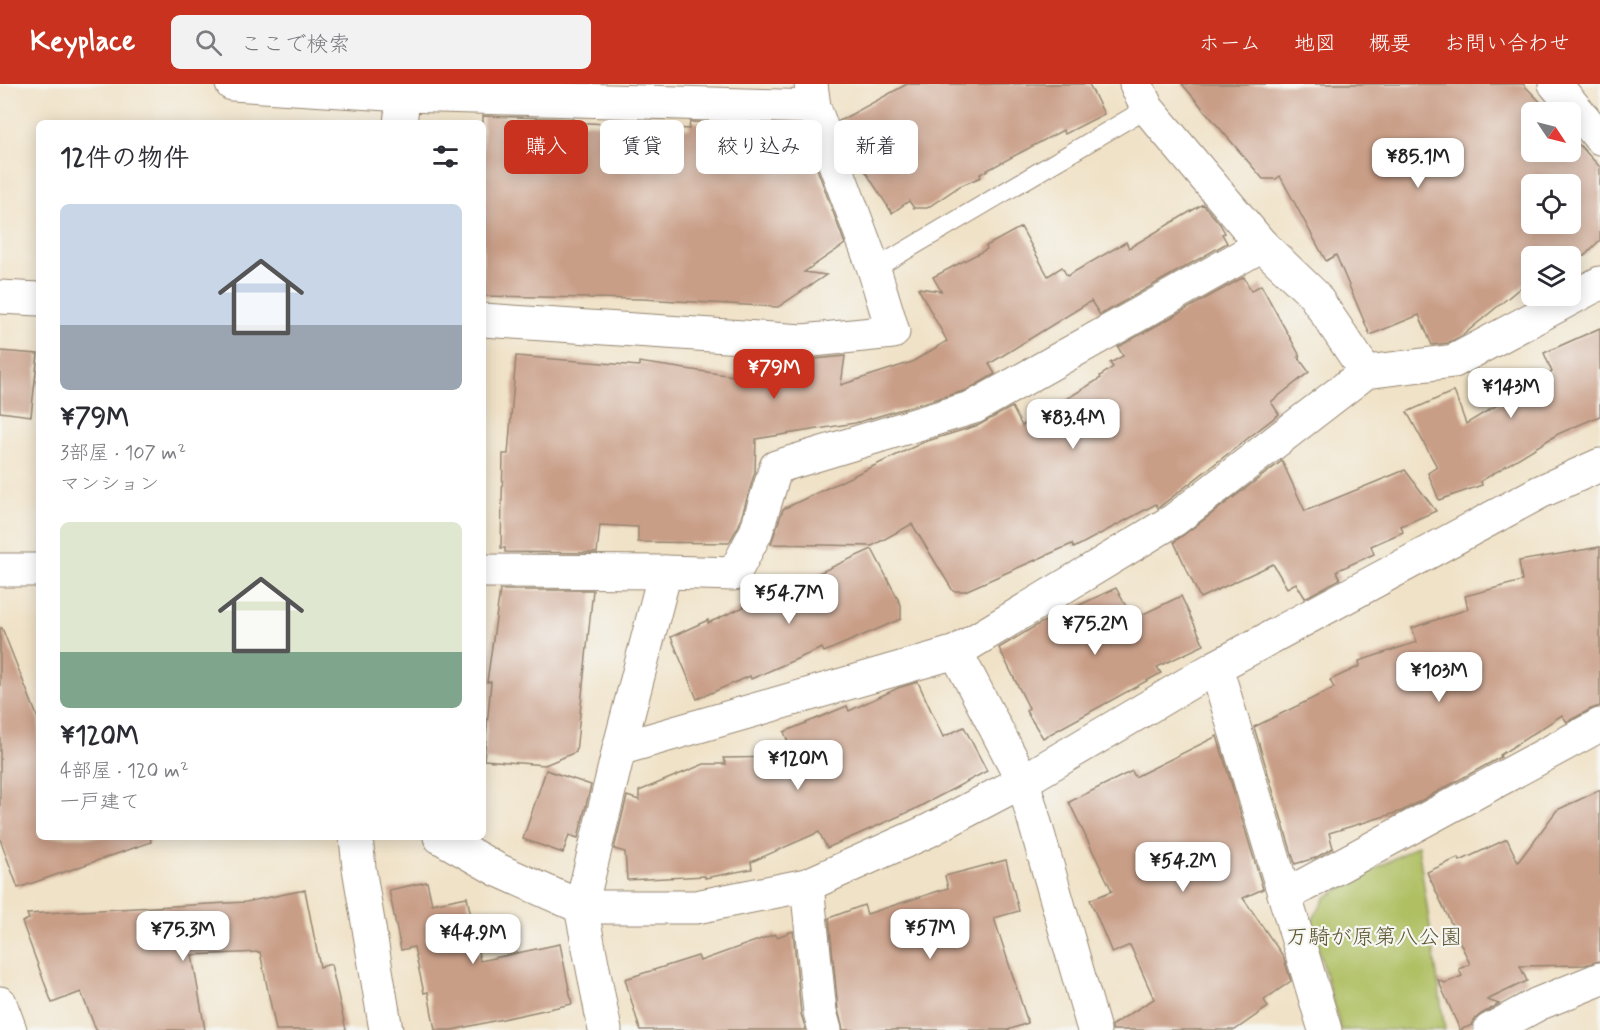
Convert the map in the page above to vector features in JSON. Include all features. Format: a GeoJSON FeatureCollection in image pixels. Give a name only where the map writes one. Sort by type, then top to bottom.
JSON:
{"type":"FeatureCollection","features":[{"type":"Feature","properties":{"kind":"street"},"geometry":{"type":"LineString","coordinates":[[232,84],[403,101],[813,96],[874,269],[893,333],[803,340],[486,320]]}},
{"type":"Feature","properties":{"kind":"street"},"geometry":{"type":"LineString","coordinates":[[1566,90],[1600,138]]}},
{"type":"Feature","properties":{"kind":"street"},"geometry":{"type":"LineString","coordinates":[[1142,96],[1262,245],[1314,295],[1366,372]]}},
{"type":"Feature","properties":{"kind":"street"},"geometry":{"type":"LineString","coordinates":[[486,572],[734,574],[756,532],[776,467],[974,407],[1262,245]]}},
{"type":"Feature","properties":{"kind":"street"},"geometry":{"type":"LineString","coordinates":[[619,750],[956,652],[1174,520],[1366,372],[1454,361],[1600,283]]}},
{"type":"Feature","properties":{"kind":"street"},"geometry":{"type":"LineString","coordinates":[[0,297],[36,299]]}},
{"type":"Feature","properties":{"kind":"street"},"geometry":{"type":"LineString","coordinates":[[445,840],[498,870],[581,907],[696,907],[807,885],[928,831],[1023,781],[1216,667],[1540,492],[1600,465]]}},
{"type":"Feature","properties":{"kind":"street"},"geometry":{"type":"LineString","coordinates":[[0,570],[36,570]]}},
{"type":"Feature","properties":{"kind":"street"},"geometry":{"type":"LineString","coordinates":[[605,1030],[581,907],[665,572]]}},
{"type":"Feature","properties":{"kind":"street"},"geometry":{"type":"LineString","coordinates":[[956,652],[1023,781],[1094,1030]]}},
{"type":"Feature","properties":{"kind":"street"},"geometry":{"type":"LineString","coordinates":[[1216,667],[1325,1030]]}},
{"type":"Feature","properties":{"kind":"street"},"geometry":{"type":"LineString","coordinates":[[1286,895],[1600,724]]}},
{"type":"Feature","properties":{"kind":"street"},"geometry":{"type":"LineString","coordinates":[[356,840],[386,1030]]}},
{"type":"Feature","properties":{"kind":"street"},"geometry":{"type":"LineString","coordinates":[[807,885],[820,1012],[825,1030]]}},
{"type":"Feature","properties":{"kind":"street"},"geometry":{"type":"LineString","coordinates":[[1492,1030],[1538,1004],[1600,979]]}},
{"type":"Feature","properties":{"kind":"street"},"geometry":{"type":"LineString","coordinates":[[0,1003],[10,1030]]}},
{"type":"Feature","properties":{"kind":"lane"},"geometry":{"type":"LineString","coordinates":[[874,269],[1142,96]]}},
{"type":"Feature","properties":{"kind":"green space","name":"万騎が原第八公園"},"geometry":{"type":"Polygon","coordinates":[[[1418,845],[1445,1030],[1341,1030],[1311,922],[1326,897],[1418,845]]]}},
{"type":"Feature","properties":{"kind":"building"},"geometry":{"type":"Polygon","coordinates":[[[907,84],[1089,84],[1104,114],[1065,134],[1063,130],[980,174],[981,177],[960,186],[927,208],[914,208],[909,201],[892,213],[867,174],[918,174],[918,120],[841,120],[907,84]]]}},
{"type":"Feature","properties":{"kind":"building"},"geometry":{"type":"Polygon","coordinates":[[[1182,84],[1523,84],[1540,102],[1521,102],[1521,162],[1581,162],[1581,147],[1600,167],[1600,240],[1584,256],[1581,256],[1581,246],[1521,246],[1521,287],[1463,335],[1448,343],[1432,345],[1419,315],[1370,335],[1336,255],[1326,261],[1280,176],[1276,179],[1263,179],[1182,84]]]}},
{"type":"Feature","properties":{"kind":"building"},"geometry":{"type":"Polygon","coordinates":[[[483,116],[573,119],[504,120],[504,174],[588,174],[588,123],[600,124],[600,174],[684,174],[684,129],[689,129],[690,122],[696,122],[696,174],[819,174],[845,244],[804,272],[826,275],[778,307],[643,299],[486,296],[486,120],[483,120],[483,116]]]}},
{"type":"Feature","properties":{"kind":"building"},"geometry":{"type":"Polygon","coordinates":[[[1203,204],[1220,224],[1227,243],[1100,315],[1091,301],[989,364],[995,374],[967,390],[855,423],[756,439],[755,472],[739,525],[729,543],[638,542],[638,527],[600,525],[597,553],[505,552],[505,548],[501,548],[503,454],[508,454],[516,356],[639,366],[639,362],[747,378],[786,371],[786,359],[805,360],[845,356],[841,385],[912,362],[947,341],[918,288],[941,291],[933,277],[987,249],[986,246],[1021,227],[1048,276],[1062,267],[1067,276],[1126,242],[1129,248],[1203,204]]]}},
{"type":"Feature","properties":{"kind":"building"},"geometry":{"type":"Polygon","coordinates":[[[1244,277],[1251,291],[1261,285],[1300,356],[1298,357],[1309,372],[1271,402],[1279,414],[1158,508],[1156,504],[1074,548],[1072,544],[965,591],[953,591],[912,524],[872,546],[771,544],[783,509],[924,442],[979,425],[1012,407],[1022,426],[1101,378],[1100,376],[1113,367],[1110,363],[1123,356],[1118,347],[1244,277]]]}},
{"type":"Feature","properties":{"kind":"building"},"geometry":{"type":"Polygon","coordinates":[[[1600,328],[1600,416],[1558,434],[1481,481],[1482,485],[1439,500],[1428,473],[1437,467],[1407,412],[1454,391],[1466,424],[1552,372],[1544,353],[1600,328]]]}},
{"type":"Feature","properties":{"kind":"building"},"geometry":{"type":"Polygon","coordinates":[[[0,351],[36,354],[31,416],[0,412],[0,351]]]}},
{"type":"Feature","properties":{"kind":"building"},"geometry":{"type":"Polygon","coordinates":[[[1282,461],[1305,511],[1405,470],[1436,511],[1401,526],[1403,532],[1371,546],[1374,554],[1336,571],[1340,579],[1305,598],[1296,583],[1287,588],[1273,564],[1200,598],[1174,542],[1282,461]]]}},
{"type":"Feature","properties":{"kind":"building"},"geometry":{"type":"Polygon","coordinates":[[[1600,547],[1600,706],[1567,722],[1562,715],[1500,755],[1501,757],[1402,811],[1329,833],[1333,848],[1315,858],[1295,864],[1254,727],[1334,688],[1330,680],[1360,666],[1359,661],[1417,642],[1412,628],[1468,609],[1465,596],[1522,581],[1519,561],[1600,547]]]}},
{"type":"Feature","properties":{"kind":"building"},"geometry":{"type":"Polygon","coordinates":[[[872,549],[901,605],[901,619],[824,652],[822,648],[751,679],[750,676],[697,699],[671,637],[708,620],[708,623],[872,549]]]}},
{"type":"Feature","properties":{"kind":"building"},"geometry":{"type":"Polygon","coordinates":[[[1116,588],[1133,619],[1181,596],[1204,645],[1157,667],[1161,673],[1043,738],[1026,711],[1029,708],[999,648],[1039,624],[1116,588]]]}},
{"type":"Feature","properties":{"kind":"building"},"geometry":{"type":"Polygon","coordinates":[[[500,590],[593,590],[576,752],[545,765],[486,760],[491,682],[487,682],[500,590]]]}},
{"type":"Feature","properties":{"kind":"building"},"geometry":{"type":"Polygon","coordinates":[[[0,628],[2,628],[36,713],[36,840],[151,840],[151,842],[18,888],[0,839],[0,628]]]}},
{"type":"Feature","properties":{"kind":"building"},"geometry":{"type":"Polygon","coordinates":[[[918,682],[943,737],[964,727],[987,771],[913,810],[827,848],[819,832],[751,862],[752,869],[705,878],[705,876],[627,880],[625,852],[614,849],[627,796],[639,800],[639,791],[704,764],[726,764],[723,758],[794,757],[784,732],[847,706],[849,711],[898,688],[918,682]]]}},
{"type":"Feature","properties":{"kind":"building"},"geometry":{"type":"Polygon","coordinates":[[[1217,736],[1263,889],[1243,898],[1283,956],[1291,981],[1264,1000],[1268,1007],[1235,1030],[1112,1030],[1112,1025],[1154,999],[1130,945],[1112,953],[1090,900],[1112,891],[1069,802],[1132,771],[1135,777],[1217,736]]]}},
{"type":"Feature","properties":{"kind":"building"},"geometry":{"type":"Polygon","coordinates":[[[546,770],[591,785],[578,838],[569,835],[563,853],[523,839],[546,770]]]}},
{"type":"Feature","properties":{"kind":"building"},"geometry":{"type":"Polygon","coordinates":[[[1600,790],[1600,961],[1585,965],[1520,966],[1527,981],[1487,1000],[1499,1004],[1481,1014],[1472,1025],[1460,1030],[1438,980],[1445,983],[1462,976],[1459,969],[1470,964],[1427,872],[1458,858],[1460,861],[1507,839],[1518,862],[1557,810],[1600,790]]]}},
{"type":"Feature","properties":{"kind":"building"},"geometry":{"type":"Polygon","coordinates":[[[1006,860],[1019,911],[994,918],[1028,1023],[1008,1030],[843,1030],[838,1009],[829,918],[864,905],[867,914],[948,888],[945,876],[1006,860]]]}},
{"type":"Feature","properties":{"kind":"building"},"geometry":{"type":"Polygon","coordinates":[[[427,882],[432,904],[467,897],[480,961],[560,944],[572,1004],[452,1030],[435,1030],[428,992],[424,993],[414,947],[401,950],[389,890],[427,882]]]}},
{"type":"Feature","properties":{"kind":"building"},"geometry":{"type":"Polygon","coordinates":[[[305,890],[320,967],[331,964],[346,1030],[276,1030],[260,952],[192,955],[205,1030],[96,1030],[81,992],[52,1003],[22,922],[29,919],[27,914],[246,902],[305,890]]]}},
{"type":"Feature","properties":{"kind":"building"},"geometry":{"type":"Polygon","coordinates":[[[793,931],[801,1014],[806,1030],[640,1030],[625,979],[698,956],[700,961],[775,934],[777,937],[793,931]]]}}]}
